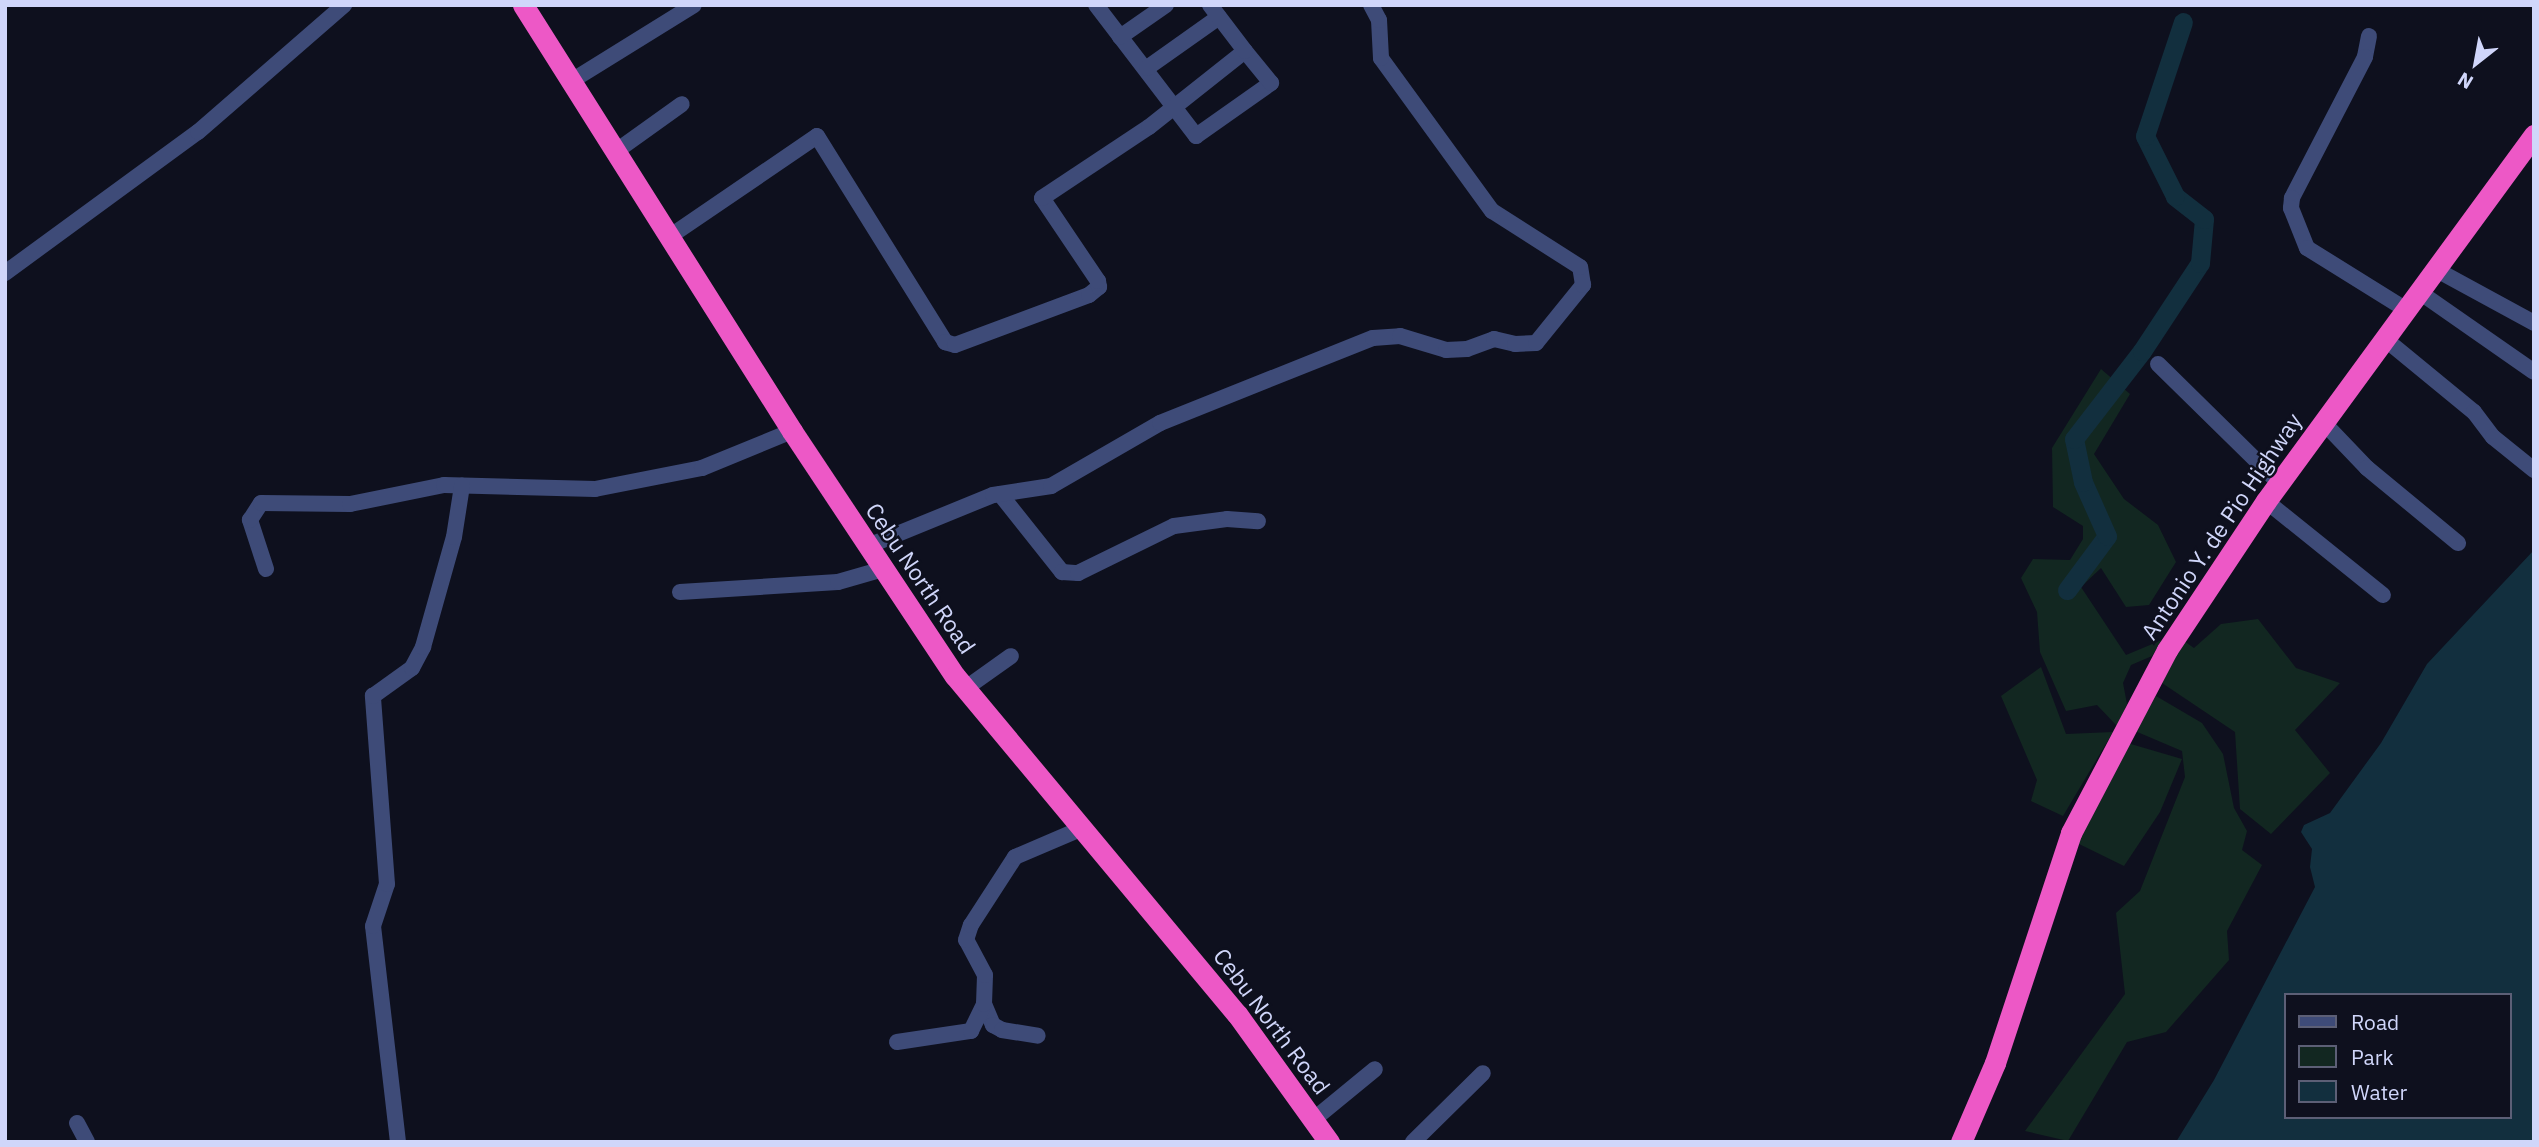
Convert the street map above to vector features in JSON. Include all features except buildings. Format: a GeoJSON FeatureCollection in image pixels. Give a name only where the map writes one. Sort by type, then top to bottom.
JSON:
{"type":"FeatureCollection","features":[{"type":"Feature","properties":{"kind":"highway","name":"Cebu North Road"},"geometry":{"type":"LineString","coordinates":[[523,5],[573,80],[615,152],[792,430],[883,569],[966,688],[1237,1014],[1329,1142]]}},
{"type":"Feature","properties":{"kind":"highway","name":"Antonio Y. de Pio Highway"},"geometry":{"type":"LineString","coordinates":[[1961,1142],[1995,1063],[2071,833],[2167,650],[2266,501],[2534,135]]}},
{"type":"Feature","properties":{"kind":"street"},"geometry":{"type":"LineString","coordinates":[[5,273],[198,132],[344,5]]}},
{"type":"Feature","properties":{"kind":"street"},"geometry":{"type":"LineString","coordinates":[[573,80],[694,5]]}},
{"type":"Feature","properties":{"kind":"street"},"geometry":{"type":"LineString","coordinates":[[1097,5],[1120,37],[1175,103],[1196,136],[1271,83],[1214,11],[1147,68]]}},
{"type":"Feature","properties":{"kind":"street"},"geometry":{"type":"LineString","coordinates":[[1120,37],[1166,5]]}},
{"type":"Feature","properties":{"kind":"street"},"geometry":{"type":"LineString","coordinates":[[868,546],[1000,494],[1051,486],[1160,423],[1373,338],[1400,336],[1446,350],[1467,349],[1494,339],[1515,344],[1536,343],[1583,285],[1580,267],[1492,211],[1381,58],[1377,12],[1371,5]]}},
{"type":"Feature","properties":{"kind":"street"},"geometry":{"type":"LineString","coordinates":[[2369,36],[2365,57],[2292,198],[2291,208],[2307,248],[2405,309]]}},
{"type":"Feature","properties":{"kind":"street"},"geometry":{"type":"LineString","coordinates":[[670,237],[817,136],[937,331],[955,345],[1100,288],[1042,198],[1149,127],[1175,103],[1245,51]]}},
{"type":"Feature","properties":{"kind":"street"},"geometry":{"type":"LineString","coordinates":[[615,152],[682,104]]}},
{"type":"Feature","properties":{"kind":"street"},"geometry":{"type":"LineString","coordinates":[[2435,269],[2534,323]]}},
{"type":"Feature","properties":{"kind":"street"},"geometry":{"type":"LineString","coordinates":[[2418,292],[2534,372]]}},
{"type":"Feature","properties":{"kind":"street"},"geometry":{"type":"LineString","coordinates":[[2385,339],[2474,412],[2493,437],[2534,470]]}},
{"type":"Feature","properties":{"kind":"street"},"geometry":{"type":"LineString","coordinates":[[2158,364],[2279,483]]}},
{"type":"Feature","properties":{"kind":"street"},"geometry":{"type":"LineString","coordinates":[[2323,422],[2367,467],[2458,543]]}},
{"type":"Feature","properties":{"kind":"street"},"geometry":{"type":"LineString","coordinates":[[266,569],[250,520],[261,503],[350,504],[424,486],[596,489],[702,468],[792,430]]}},
{"type":"Feature","properties":{"kind":"street"},"geometry":{"type":"LineString","coordinates":[[398,1142],[373,926],[387,884],[373,696],[412,668],[423,647],[454,537],[462,486]]}},
{"type":"Feature","properties":{"kind":"street"},"geometry":{"type":"LineString","coordinates":[[1000,494],[1062,572],[1078,573],[1174,526],[1227,519],[1258,521]]}},
{"type":"Feature","properties":{"kind":"street"},"geometry":{"type":"LineString","coordinates":[[2266,501],[2384,595]]}},
{"type":"Feature","properties":{"kind":"street"},"geometry":{"type":"LineString","coordinates":[[680,592],[838,582],[883,569]]}},
{"type":"Feature","properties":{"kind":"street"},"geometry":{"type":"LineString","coordinates":[[966,688],[1011,656]]}},
{"type":"Feature","properties":{"kind":"street"},"geometry":{"type":"LineString","coordinates":[[897,1042],[971,1031],[984,1004],[985,975],[966,940],[989,894],[1015,857],[1083,828]]}},
{"type":"Feature","properties":{"kind":"street"},"geometry":{"type":"LineString","coordinates":[[984,1004],[993,1025],[1002,1030],[1038,1036]]}},
{"type":"Feature","properties":{"kind":"street"},"geometry":{"type":"LineString","coordinates":[[1314,1120],[1375,1069]]}},
{"type":"Feature","properties":{"kind":"street"},"geometry":{"type":"LineString","coordinates":[[1413,1142],[1483,1073]]}},
{"type":"Feature","properties":{"kind":"street"},"geometry":{"type":"LineString","coordinates":[[77,1123],[87,1142]]}},
{"type":"Feature","properties":{"kind":"green space"},"geometry":{"type":"Polygon","coordinates":[[[2101,369],[2130,394],[2094,454],[2124,499],[2158,525],[2176,562],[2149,605],[2126,607],[2101,568],[2081,587],[2126,655],[2162,640],[2152,656],[2131,665],[2123,683],[2127,704],[2117,726],[2097,705],[2066,711],[2040,652],[2037,612],[2021,578],[2033,559],[2070,560],[2083,539],[2083,526],[2053,507],[2052,448],[2101,369]]]}},
{"type":"Feature","properties":{"kind":"green space"},"geometry":{"type":"Polygon","coordinates":[[[2258,619],[2296,668],[2340,683],[2295,730],[2330,773],[2271,834],[2240,809],[2235,732],[2162,683],[2184,641],[2194,648],[2221,624],[2258,619]]]}},
{"type":"Feature","properties":{"kind":"green space"},"geometry":{"type":"Polygon","coordinates":[[[2041,667],[2066,734],[2113,732],[2063,816],[2031,801],[2037,780],[2001,696],[2041,667]]]}},
{"type":"Feature","properties":{"kind":"green space"},"geometry":{"type":"Polygon","coordinates":[[[2156,696],[2202,723],[2223,754],[2234,808],[2247,831],[2242,850],[2262,865],[2227,931],[2229,960],[2166,1032],[2127,1042],[2068,1141],[2025,1131],[2125,994],[2116,913],[2140,891],[2185,777],[2182,751],[2135,731],[2156,696]]]}},
{"type":"Feature","properties":{"kind":"green space"},"geometry":{"type":"Polygon","coordinates":[[[2124,742],[2182,759],[2160,812],[2124,866],[2077,843],[2124,742]]]}},
{"type":"Feature","properties":{"kind":"water"},"geometry":{"type":"Polygon","coordinates":[[[2534,550],[2534,1142],[2176,1142],[2214,1080],[2315,887],[2310,867],[2312,849],[2301,832],[2304,825],[2330,813],[2381,743],[2427,664],[2534,550]]]}},
{"type":"Feature","properties":{"kind":"waterway"},"geometry":{"type":"LineString","coordinates":[[2067,590],[2107,536],[2083,482],[2074,439],[2142,351],[2200,263],[2204,219],[2175,196],[2145,136],[2183,22]]}}]}
